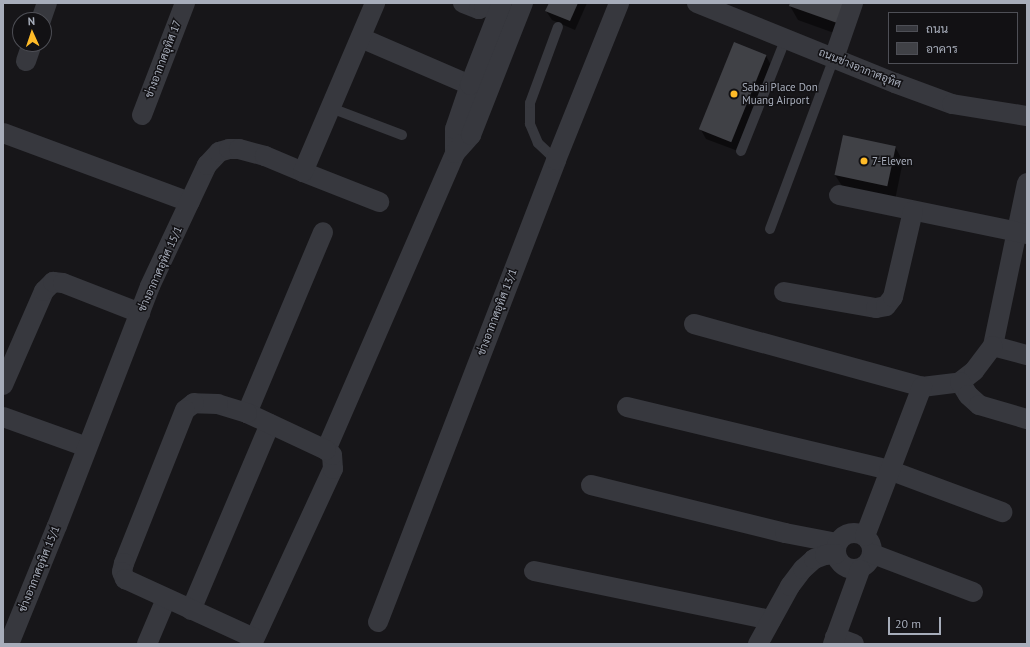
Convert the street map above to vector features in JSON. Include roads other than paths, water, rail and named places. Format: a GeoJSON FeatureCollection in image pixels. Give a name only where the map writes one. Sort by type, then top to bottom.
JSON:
{"type":"FeatureCollection","features":[{"type":"Feature","properties":{"kind":"street","name":"ช่างอากาศอุทิศ 17"},"geometry":{"type":"LineString","coordinates":[[142,115],[185,3]]}},
{"type":"Feature","properties":{"kind":"street"},"geometry":{"type":"LineString","coordinates":[[303,172],[375,3]]}},
{"type":"Feature","properties":{"kind":"street"},"geometry":{"type":"LineString","coordinates":[[463,3],[478,9],[484,7],[487,3]]}},
{"type":"Feature","properties":{"kind":"street"},"geometry":{"type":"LineString","coordinates":[[455,153],[455,129],[470,85],[502,3]]}},
{"type":"Feature","properties":{"kind":"street"},"geometry":{"type":"LineString","coordinates":[[326,450],[455,153],[471,135],[523,3]]}},
{"type":"Feature","properties":{"kind":"street","name":"ช่างอากาศอุทิศ 13/1"},"geometry":{"type":"LineString","coordinates":[[378,622],[556,160],[619,3]]}},
{"type":"Feature","properties":{"kind":"street","name":"ถนนช่างอากาศอุทิศ"},"geometry":{"type":"LineString","coordinates":[[697,3],[895,83],[952,104],[1027,116]]}},
{"type":"Feature","properties":{"kind":"street"},"geometry":{"type":"LineString","coordinates":[[834,58],[853,3]]}},
{"type":"Feature","properties":{"kind":"street"},"geometry":{"type":"LineString","coordinates":[[361,38],[470,85]]}},
{"type":"Feature","properties":{"kind":"street"},"geometry":{"type":"LineString","coordinates":[[3,133],[190,202]]}},
{"type":"Feature","properties":{"kind":"street","name":"ช่างอากาศอุทิศ 15/1"},"geometry":{"type":"LineString","coordinates":[[9,644],[150,286],[207,165],[219,152],[239,148],[265,156],[380,202]]}},
{"type":"Feature","properties":{"kind":"street"},"geometry":{"type":"LineString","coordinates":[[694,324],[922,387],[960,382],[974,371],[993,346],[1022,233],[1027,183]]}},
{"type":"Feature","properties":{"kind":"street"},"geometry":{"type":"LineString","coordinates":[[839,195],[1022,233]]}},
{"type":"Feature","properties":{"kind":"street"},"geometry":{"type":"LineString","coordinates":[[784,292],[876,308],[886,306],[893,297],[913,211]]}},
{"type":"Feature","properties":{"kind":"street"},"geometry":{"type":"LineString","coordinates":[[247,413],[323,232]]}},
{"type":"Feature","properties":{"kind":"street"},"geometry":{"type":"LineString","coordinates":[[3,386],[44,291],[53,282],[63,283],[140,313]]}},
{"type":"Feature","properties":{"kind":"street"},"geometry":{"type":"LineString","coordinates":[[993,346],[1027,354]]}},
{"type":"Feature","properties":{"kind":"street"},"geometry":{"type":"LineString","coordinates":[[960,382],[968,395],[979,405],[1027,419]]}},
{"type":"Feature","properties":{"kind":"street"},"geometry":{"type":"LineString","coordinates":[[865,536],[922,387]]}},
{"type":"Feature","properties":{"kind":"street"},"geometry":{"type":"LineString","coordinates":[[204,402],[218,404],[247,413],[326,450],[332,455],[333,469],[253,641],[125,579],[122,572],[124,563],[185,410],[194,403],[204,402]]}},
{"type":"Feature","properties":{"kind":"street"},"geometry":{"type":"LineString","coordinates":[[627,407],[889,470],[1002,512]]}},
{"type":"Feature","properties":{"kind":"street"},"geometry":{"type":"LineString","coordinates":[[3,417],[87,447]]}},
{"type":"Feature","properties":{"kind":"street"},"geometry":{"type":"LineString","coordinates":[[191,610],[270,424]]}},
{"type":"Feature","properties":{"kind":"street"},"geometry":{"type":"LineString","coordinates":[[591,485],[785,533],[836,549]]}},
{"type":"Feature","properties":{"kind":"street"},"geometry":{"type":"LineString","coordinates":[[758,644],[790,586],[803,569],[814,559],[836,549],[844,536],[854,533],[865,536],[872,543],[873,554],[869,564],[860,570],[849,570],[840,564],[836,549]]}},
{"type":"Feature","properties":{"kind":"street"},"geometry":{"type":"LineString","coordinates":[[873,554],[973,592]]}},
{"type":"Feature","properties":{"kind":"street"},"geometry":{"type":"LineString","coordinates":[[854,644],[834,641],[860,570]]}},
{"type":"Feature","properties":{"kind":"street"},"geometry":{"type":"LineString","coordinates":[[534,571],[770,620]]}},
{"type":"Feature","properties":{"kind":"street"},"geometry":{"type":"LineString","coordinates":[[147,644],[166,599]]}},
{"type":"Feature","properties":{"kind":"lane"},"geometry":{"type":"LineString","coordinates":[[556,160],[538,143],[530,124],[530,103],[558,27]]}},
{"type":"Feature","properties":{"kind":"lane"},"geometry":{"type":"LineString","coordinates":[[741,151],[786,38]]}},
{"type":"Feature","properties":{"kind":"lane"},"geometry":{"type":"LineString","coordinates":[[770,229],[834,58]]}},
{"type":"Feature","properties":{"kind":"lane"},"geometry":{"type":"LineString","coordinates":[[331,108],[402,135]]}},
{"type":"Feature","properties":{"kind":"place","name":"Sabai Place Don Muang Airport"},"geometry":{"type":"Point","coordinates":[734,94]}},
{"type":"Feature","properties":{"kind":"place","name":"7-Eleven"},"geometry":{"type":"Point","coordinates":[864,161]}}]}
